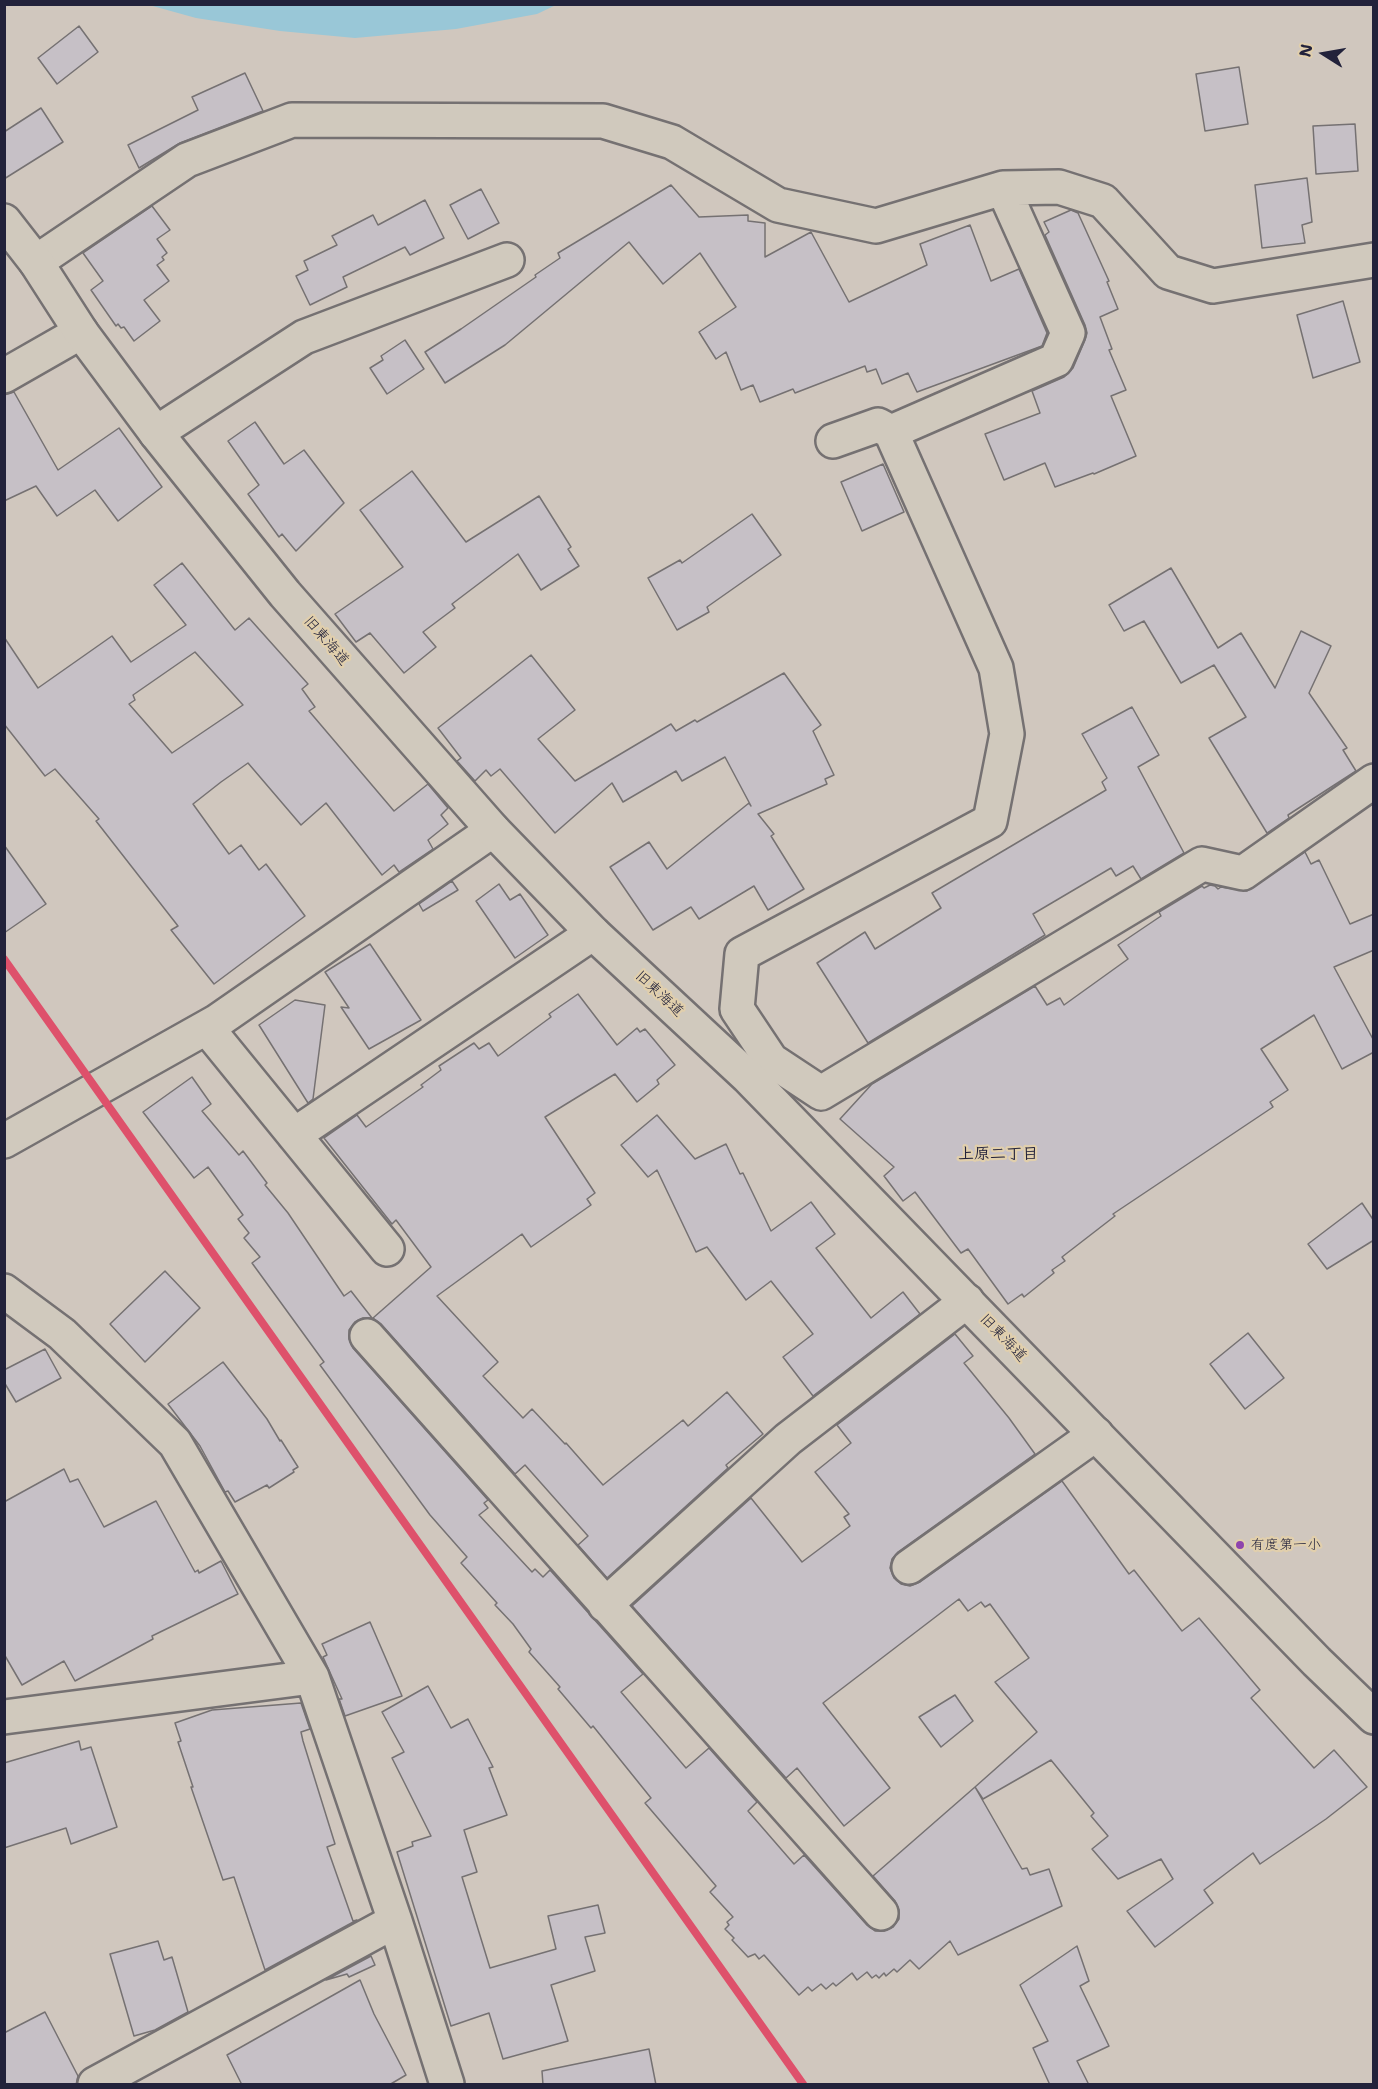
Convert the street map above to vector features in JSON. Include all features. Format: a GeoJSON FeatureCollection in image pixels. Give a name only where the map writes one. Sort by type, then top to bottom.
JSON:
{"type":"FeatureCollection","features":[{"type":"Feature","properties":{"kind":"street"},"geometry":{"type":"LineString","coordinates":[[36,262],[187,160],[292,120],[603,122],[672,141],[778,205],[876,225],[1004,188],[1059,187],[1103,201],[1168,272],[1213,286],[1374,260]]}},
{"type":"Feature","properties":{"kind":"street"},"geometry":{"type":"LineString","coordinates":[[891,432],[1056,360],[1068,333],[1004,188]]}},
{"type":"Feature","properties":{"kind":"street","name":"旧東海道"},"geometry":{"type":"LineString","coordinates":[[4,221],[36,262],[81,332],[156,433],[285,594],[493,830],[592,933],[759,1068],[967,1301],[1317,1662],[1374,1716]]}},
{"type":"Feature","properties":{"kind":"street"},"geometry":{"type":"LineString","coordinates":[[156,433],[304,338],[507,260]]}},
{"type":"Feature","properties":{"kind":"street"},"geometry":{"type":"LineString","coordinates":[[4,376],[81,332]]}},
{"type":"Feature","properties":{"kind":"street"},"geometry":{"type":"LineString","coordinates":[[833,441],[878,425],[891,432],[996,668],[1007,734],[990,821],[742,954],[737,1009],[759,1068],[820,1093],[1202,864],[1244,873],[1374,781]]}},
{"type":"Feature","properties":{"kind":"street"},"geometry":{"type":"LineString","coordinates":[[4,1141],[207,1028],[493,830]]}},
{"type":"Feature","properties":{"kind":"street"},"geometry":{"type":"LineString","coordinates":[[294,1135],[592,933]]}},
{"type":"Feature","properties":{"kind":"street"},"geometry":{"type":"LineString","coordinates":[[207,1028],[387,1249]]}},
{"type":"Feature","properties":{"kind":"street"},"geometry":{"type":"LineString","coordinates":[[4,1291],[62,1334],[175,1443],[312,1677],[395,1921],[447,2085]]}},
{"type":"Feature","properties":{"kind":"street"},"geometry":{"type":"LineString","coordinates":[[604,1605],[788,1439],[967,1301]]}},
{"type":"Feature","properties":{"kind":"street"},"geometry":{"type":"LineString","coordinates":[[367,1336],[604,1605],[881,1913]]}},
{"type":"Feature","properties":{"kind":"street"},"geometry":{"type":"LineString","coordinates":[[909,1566],[1096,1434]]}},
{"type":"Feature","properties":{"kind":"street"},"geometry":{"type":"LineString","coordinates":[[4,1717],[312,1677]]}},
{"type":"Feature","properties":{"kind":"street"},"geometry":{"type":"LineString","coordinates":[[95,2085],[395,1921]]}},
{"type":"Feature","properties":{"kind":"water"},"geometry":{"type":"Polygon","coordinates":[[[149,5],[556,5],[537,14],[456,29],[355,38],[280,31],[196,18],[149,5]]]}},
{"type":"Feature","properties":{"kind":"building"},"geometry":{"type":"Polygon","coordinates":[[[79,26],[98,52],[57,84],[38,58],[79,26]]]}},
{"type":"Feature","properties":{"kind":"building"},"geometry":{"type":"Polygon","coordinates":[[[1239,67],[1248,124],[1205,131],[1196,74],[1239,67]]]}},
{"type":"Feature","properties":{"kind":"building"},"geometry":{"type":"Polygon","coordinates":[[[245,73],[263,111],[180,143],[139,168],[128,145],[198,110],[192,97],[245,73]]]}},
{"type":"Feature","properties":{"kind":"building"},"geometry":{"type":"Polygon","coordinates":[[[41,108],[63,142],[4,179],[4,132],[41,108]]]}},
{"type":"Feature","properties":{"kind":"building"},"geometry":{"type":"Polygon","coordinates":[[[1355,124],[1358,171],[1316,174],[1313,126],[1355,124]]]}},
{"type":"Feature","properties":{"kind":"building"},"geometry":{"type":"Polygon","coordinates":[[[1307,178],[1312,222],[1302,225],[1305,243],[1262,248],[1255,185],[1307,178]]]}},
{"type":"Feature","properties":{"kind":"building"},"geometry":{"type":"Polygon","coordinates":[[[671,185],[699,217],[748,215],[748,221],[765,223],[765,257],[811,232],[849,302],[927,265],[920,244],[970,225],[991,281],[1019,269],[1047,333],[1042,346],[917,392],[908,373],[882,384],[876,369],[867,372],[865,366],[795,393],[793,389],[760,402],[753,385],[741,390],[726,352],[716,359],[699,332],[736,307],[700,253],[663,284],[629,242],[505,345],[445,383],[425,352],[536,277],[535,275],[560,258],[558,253],[671,185]]]}},
{"type":"Feature","properties":{"kind":"building"},"geometry":{"type":"Polygon","coordinates":[[[481,189],[499,223],[468,239],[450,205],[481,189]]]}},
{"type":"Feature","properties":{"kind":"building"},"geometry":{"type":"Polygon","coordinates":[[[425,200],[444,238],[410,255],[405,247],[343,277],[347,287],[310,305],[296,276],[308,270],[304,261],[337,245],[332,236],[373,215],[378,225],[425,200]]]}},
{"type":"Feature","properties":{"kind":"building"},"geometry":{"type":"Polygon","coordinates":[[[152,206],[170,230],[157,239],[167,253],[162,257],[164,260],[157,265],[169,281],[144,300],[160,321],[134,341],[124,327],[121,328],[118,324],[116,326],[91,290],[103,281],[83,253],[152,206]]]}},
{"type":"Feature","properties":{"kind":"building"},"geometry":{"type":"Polygon","coordinates":[[[1071,210],[1078,213],[1109,281],[1107,282],[1118,309],[1100,317],[1112,349],[1109,350],[1126,390],[1111,396],[1136,456],[1055,487],[1045,463],[1004,480],[985,434],[1040,413],[1032,391],[1064,377],[1073,368],[1087,333],[1045,235],[1049,232],[1044,222],[1071,210]]]}},
{"type":"Feature","properties":{"kind":"building"},"geometry":{"type":"Polygon","coordinates":[[[1343,301],[1360,362],[1313,378],[1297,315],[1343,301]]]}},
{"type":"Feature","properties":{"kind":"building"},"geometry":{"type":"Polygon","coordinates":[[[405,340],[424,369],[387,394],[370,368],[383,360],[381,356],[405,340]]]}},
{"type":"Feature","properties":{"kind":"building"},"geometry":{"type":"Polygon","coordinates":[[[14,392],[58,470],[119,428],[162,487],[118,521],[95,490],[57,516],[36,486],[4,501],[4,395],[14,392]]]}},
{"type":"Feature","properties":{"kind":"building"},"geometry":{"type":"Polygon","coordinates":[[[255,422],[284,464],[304,450],[344,503],[296,551],[282,534],[279,537],[248,494],[259,485],[228,441],[255,422]]]}},
{"type":"Feature","properties":{"kind":"building"},"geometry":{"type":"Polygon","coordinates":[[[883,464],[904,512],[862,531],[841,482],[883,464]]]}},
{"type":"Feature","properties":{"kind":"building"},"geometry":{"type":"Polygon","coordinates":[[[412,471],[466,542],[539,496],[571,547],[568,549],[579,566],[541,590],[518,554],[452,604],[455,608],[423,632],[436,647],[404,673],[370,633],[356,642],[335,614],[403,567],[360,510],[412,471]]]}},
{"type":"Feature","properties":{"kind":"building"},"geometry":{"type":"Polygon","coordinates":[[[752,514],[781,555],[707,607],[709,612],[677,630],[648,578],[680,560],[682,563],[752,514]]]}},
{"type":"Feature","properties":{"kind":"building"},"geometry":{"type":"Polygon","coordinates":[[[182,563],[235,630],[249,618],[308,684],[302,689],[315,707],[309,711],[394,811],[428,784],[448,808],[441,815],[448,824],[428,840],[433,849],[399,872],[394,865],[382,875],[326,803],[301,825],[248,763],[221,782],[193,804],[229,854],[241,845],[259,870],[266,864],[305,916],[214,984],[171,930],[178,926],[96,821],[99,819],[55,769],[45,776],[4,724],[4,637],[38,688],[112,636],[131,662],[186,625],[154,585],[182,563]],[[195,652],[133,695],[135,700],[129,704],[172,753],[243,705],[195,652]]]}},
{"type":"Feature","properties":{"kind":"building"},"geometry":{"type":"Polygon","coordinates":[[[1171,568],[1218,648],[1241,633],[1275,688],[1301,631],[1331,646],[1309,693],[1347,748],[1343,750],[1356,771],[1288,815],[1289,818],[1267,833],[1209,738],[1246,717],[1214,665],[1181,683],[1144,621],[1124,631],[1109,605],[1171,568]]]}},
{"type":"Feature","properties":{"kind":"building"},"geometry":{"type":"Polygon","coordinates":[[[531,655],[575,710],[538,739],[575,781],[671,724],[676,731],[695,720],[697,722],[784,673],[821,725],[813,731],[834,775],[825,779],[827,784],[758,814],[774,834],[771,836],[804,889],[768,910],[754,886],[699,919],[691,907],[653,930],[610,867],[649,842],[667,869],[749,803],[751,806],[725,757],[682,781],[676,771],[623,802],[612,783],[555,833],[500,769],[491,776],[486,770],[475,781],[457,761],[461,758],[438,728],[531,655]]]}},
{"type":"Feature","properties":{"kind":"building"},"geometry":{"type":"Polygon","coordinates":[[[1132,707],[1159,755],[1138,767],[1184,853],[1141,879],[1133,866],[1116,876],[1111,868],[1033,914],[1045,935],[868,1043],[817,963],[865,932],[875,949],[941,908],[932,893],[1106,790],[1102,782],[1107,778],[1082,734],[1132,707]]]}},
{"type":"Feature","properties":{"kind":"building"},"geometry":{"type":"Polygon","coordinates":[[[4,845],[46,904],[4,933],[4,845]]]}},
{"type":"Feature","properties":{"kind":"building"},"geometry":{"type":"Polygon","coordinates":[[[1305,852],[1311,864],[1319,860],[1350,924],[1374,914],[1374,950],[1334,967],[1374,1041],[1374,1052],[1342,1069],[1314,1015],[1261,1049],[1288,1090],[1270,1102],[1273,1107],[1113,1214],[1115,1216],[1062,1257],[1065,1261],[1052,1270],[1054,1273],[1024,1297],[1022,1294],[1008,1304],[968,1249],[961,1253],[915,1192],[903,1201],[884,1176],[894,1167],[840,1119],[872,1084],[1035,986],[1047,1005],[1060,998],[1064,1005],[1128,959],[1118,945],[1161,916],[1159,912],[1202,886],[1204,888],[1210,885],[1218,889],[1221,887],[1247,891],[1305,852]]]}},
{"type":"Feature","properties":{"kind":"building"},"geometry":{"type":"Polygon","coordinates":[[[452,881],[458,890],[423,911],[419,904],[452,881]]]}},
{"type":"Feature","properties":{"kind":"building"},"geometry":{"type":"Polygon","coordinates":[[[499,884],[510,900],[520,894],[548,935],[515,958],[476,901],[499,884]]]}},
{"type":"Feature","properties":{"kind":"building"},"geometry":{"type":"Polygon","coordinates":[[[370,944],[421,1020],[369,1049],[341,1007],[349,1008],[325,972],[370,944]]]}},
{"type":"Feature","properties":{"kind":"building"},"geometry":{"type":"Polygon","coordinates":[[[578,994],[617,1045],[637,1028],[640,1032],[645,1029],[675,1065],[657,1080],[659,1084],[637,1102],[615,1074],[545,1117],[595,1193],[587,1199],[591,1205],[531,1247],[522,1234],[437,1296],[498,1362],[483,1376],[523,1418],[532,1409],[603,1485],[683,1420],[688,1426],[727,1392],[763,1434],[726,1465],[728,1468],[607,1578],[578,1545],[588,1536],[525,1465],[515,1474],[381,1324],[373,1318],[431,1267],[396,1220],[392,1224],[324,1138],[357,1115],[366,1127],[423,1087],[421,1085],[441,1070],[439,1066],[474,1043],[479,1049],[489,1043],[498,1056],[551,1017],[549,1014],[578,994]]]}},
{"type":"Feature","properties":{"kind":"building"},"geometry":{"type":"Polygon","coordinates":[[[295,1000],[325,1005],[313,1099],[308,1103],[259,1025],[295,1000]]]}},
{"type":"Feature","properties":{"kind":"building"},"geometry":{"type":"Polygon","coordinates":[[[192,1077],[211,1104],[202,1111],[239,1155],[243,1151],[344,1296],[351,1291],[372,1318],[363,1318],[355,1322],[349,1330],[349,1339],[353,1348],[488,1500],[484,1503],[488,1508],[479,1515],[532,1572],[535,1569],[543,1577],[550,1570],[643,1674],[621,1692],[686,1768],[709,1748],[757,1802],[748,1811],[794,1864],[804,1855],[875,1931],[884,1931],[893,1927],[899,1919],[899,1910],[895,1901],[873,1876],[975,1787],[1022,1869],[1027,1868],[1030,1875],[1049,1869],[1062,1906],[958,1955],[950,1941],[919,1969],[910,1960],[897,1972],[894,1969],[886,1976],[884,1973],[879,1978],[876,1975],[872,1978],[867,1972],[857,1980],[852,1973],[836,1986],[833,1983],[826,1989],[821,1984],[812,1991],[808,1987],[799,1995],[764,1955],[759,1959],[755,1954],[748,1957],[725,1929],[729,1925],[727,1922],[733,1917],[710,1892],[716,1886],[645,1803],[651,1798],[593,1726],[591,1728],[558,1689],[560,1687],[529,1652],[531,1649],[513,1624],[495,1605],[497,1603],[461,1563],[467,1557],[430,1515],[320,1365],[324,1362],[252,1263],[260,1257],[244,1238],[249,1233],[238,1219],[243,1215],[208,1167],[194,1178],[143,1112],[192,1077]]]}},
{"type":"Feature","properties":{"kind":"building"},"geometry":{"type":"Polygon","coordinates":[[[657,1115],[695,1159],[726,1144],[771,1231],[811,1202],[835,1234],[816,1248],[871,1318],[903,1292],[920,1314],[813,1396],[783,1357],[813,1334],[771,1281],[746,1300],[707,1247],[696,1252],[657,1170],[648,1177],[621,1145],[657,1115]]]}},
{"type":"Feature","properties":{"kind":"building"},"geometry":{"type":"Polygon","coordinates":[[[1362,1203],[1374,1221],[1374,1240],[1327,1269],[1308,1244],[1362,1203]]]}},
{"type":"Feature","properties":{"kind":"building"},"geometry":{"type":"Polygon","coordinates":[[[165,1271],[200,1308],[145,1362],[110,1324],[165,1271]]]}},
{"type":"Feature","properties":{"kind":"building"},"geometry":{"type":"Polygon","coordinates":[[[1248,1333],[1284,1378],[1245,1409],[1210,1364],[1248,1333]]]}},
{"type":"Feature","properties":{"kind":"building"},"geometry":{"type":"Polygon","coordinates":[[[955,1334],[973,1356],[964,1363],[1035,1454],[898,1552],[892,1559],[890,1568],[894,1578],[901,1584],[910,1586],[920,1582],[1062,1481],[1129,1574],[1134,1570],[1182,1631],[1199,1618],[1260,1690],[1251,1698],[1314,1768],[1334,1750],[1367,1787],[1326,1819],[1260,1864],[1253,1853],[1204,1890],[1213,1903],[1155,1947],[1127,1911],[1173,1879],[1161,1859],[1118,1879],[1092,1849],[1108,1836],[1091,1816],[1094,1813],[1051,1760],[983,1799],[975,1787],[1037,1732],[995,1682],[1029,1658],[990,1604],[985,1607],[981,1602],[968,1611],[959,1599],[823,1703],[890,1788],[844,1826],[797,1768],[786,1778],[632,1606],[751,1498],[802,1562],[850,1526],[844,1517],[849,1514],[815,1472],[851,1443],[837,1425],[955,1334]]]}},
{"type":"Feature","properties":{"kind":"building"},"geometry":{"type":"Polygon","coordinates":[[[45,1349],[61,1378],[16,1402],[4,1382],[4,1370],[45,1349]]]}},
{"type":"Feature","properties":{"kind":"building"},"geometry":{"type":"Polygon","coordinates":[[[223,1362],[267,1419],[298,1467],[269,1488],[267,1485],[235,1502],[228,1491],[225,1492],[200,1446],[168,1404],[223,1362]]]}},
{"type":"Feature","properties":{"kind":"building"},"geometry":{"type":"Polygon","coordinates":[[[64,1469],[70,1482],[78,1479],[104,1527],[156,1501],[195,1572],[198,1570],[199,1573],[221,1561],[238,1594],[152,1636],[153,1639],[75,1681],[64,1661],[22,1685],[4,1654],[4,1502],[64,1469]]]}},
{"type":"Feature","properties":{"kind":"building"},"geometry":{"type":"Polygon","coordinates":[[[370,1622],[402,1696],[345,1716],[339,1699],[342,1699],[323,1657],[327,1655],[322,1644],[370,1622]]]}},
{"type":"Feature","properties":{"kind":"building"},"geometry":{"type":"Polygon","coordinates":[[[428,1686],[451,1728],[468,1719],[493,1767],[489,1768],[507,1815],[464,1830],[477,1872],[462,1877],[490,1968],[556,1949],[548,1916],[598,1905],[605,1933],[585,1937],[595,1971],[551,1985],[568,2041],[503,2059],[489,2013],[451,2026],[397,1852],[413,1846],[412,1842],[431,1836],[392,1758],[404,1752],[382,1712],[428,1686]]]}},
{"type":"Feature","properties":{"kind":"building"},"geometry":{"type":"Polygon","coordinates":[[[955,1695],[973,1721],[941,1747],[919,1717],[955,1695]]]}},
{"type":"Feature","properties":{"kind":"building"},"geometry":{"type":"Polygon","coordinates":[[[301,1703],[310,1729],[301,1732],[303,1741],[335,1844],[327,1847],[353,1921],[357,1920],[265,1970],[234,1877],[223,1880],[191,1787],[193,1787],[178,1742],[181,1741],[175,1723],[212,1710],[301,1703]]]}},
{"type":"Feature","properties":{"kind":"building"},"geometry":{"type":"Polygon","coordinates":[[[79,1741],[81,1750],[91,1747],[117,1827],[71,1844],[66,1828],[4,1848],[4,1763],[79,1741]]]}},
{"type":"Feature","properties":{"kind":"building"},"geometry":{"type":"Polygon","coordinates":[[[158,1941],[164,1960],[172,1957],[188,2012],[155,2030],[134,2036],[110,1954],[158,1941]]]}},
{"type":"Feature","properties":{"kind":"building"},"geometry":{"type":"Polygon","coordinates":[[[1077,1946],[1089,1981],[1080,1986],[1109,2046],[1077,2061],[1089,2085],[1050,2085],[1033,2048],[1048,2041],[1020,1985],[1077,1946]]]}},
{"type":"Feature","properties":{"kind":"building"},"geometry":{"type":"Polygon","coordinates":[[[371,1956],[375,1965],[349,1977],[347,1974],[326,1980],[371,1956]]]}},
{"type":"Feature","properties":{"kind":"building"},"geometry":{"type":"Polygon","coordinates":[[[360,1980],[374,2014],[406,2075],[389,2085],[242,2085],[227,2055],[360,1980]]]}},
{"type":"Feature","properties":{"kind":"building"},"geometry":{"type":"Polygon","coordinates":[[[45,2012],[78,2076],[76,2085],[4,2085],[4,2033],[45,2012]]]}},
{"type":"Feature","properties":{"kind":"building"},"geometry":{"type":"Polygon","coordinates":[[[649,2049],[656,2085],[543,2085],[542,2071],[649,2049]]]}},
{"type":"Feature","properties":{"kind":"transit line"},"geometry":{"type":"LineString","coordinates":[[4,959],[803,2084]]}},
{"type":"Feature","properties":{"kind":"place","name":"有度第一小"},"geometry":{"type":"Point","coordinates":[1240,1545]}},
{"type":"Feature","properties":{"kind":"district","name":"上原二丁目"},"geometry":{"type":"Point","coordinates":[998,1155]}}]}
